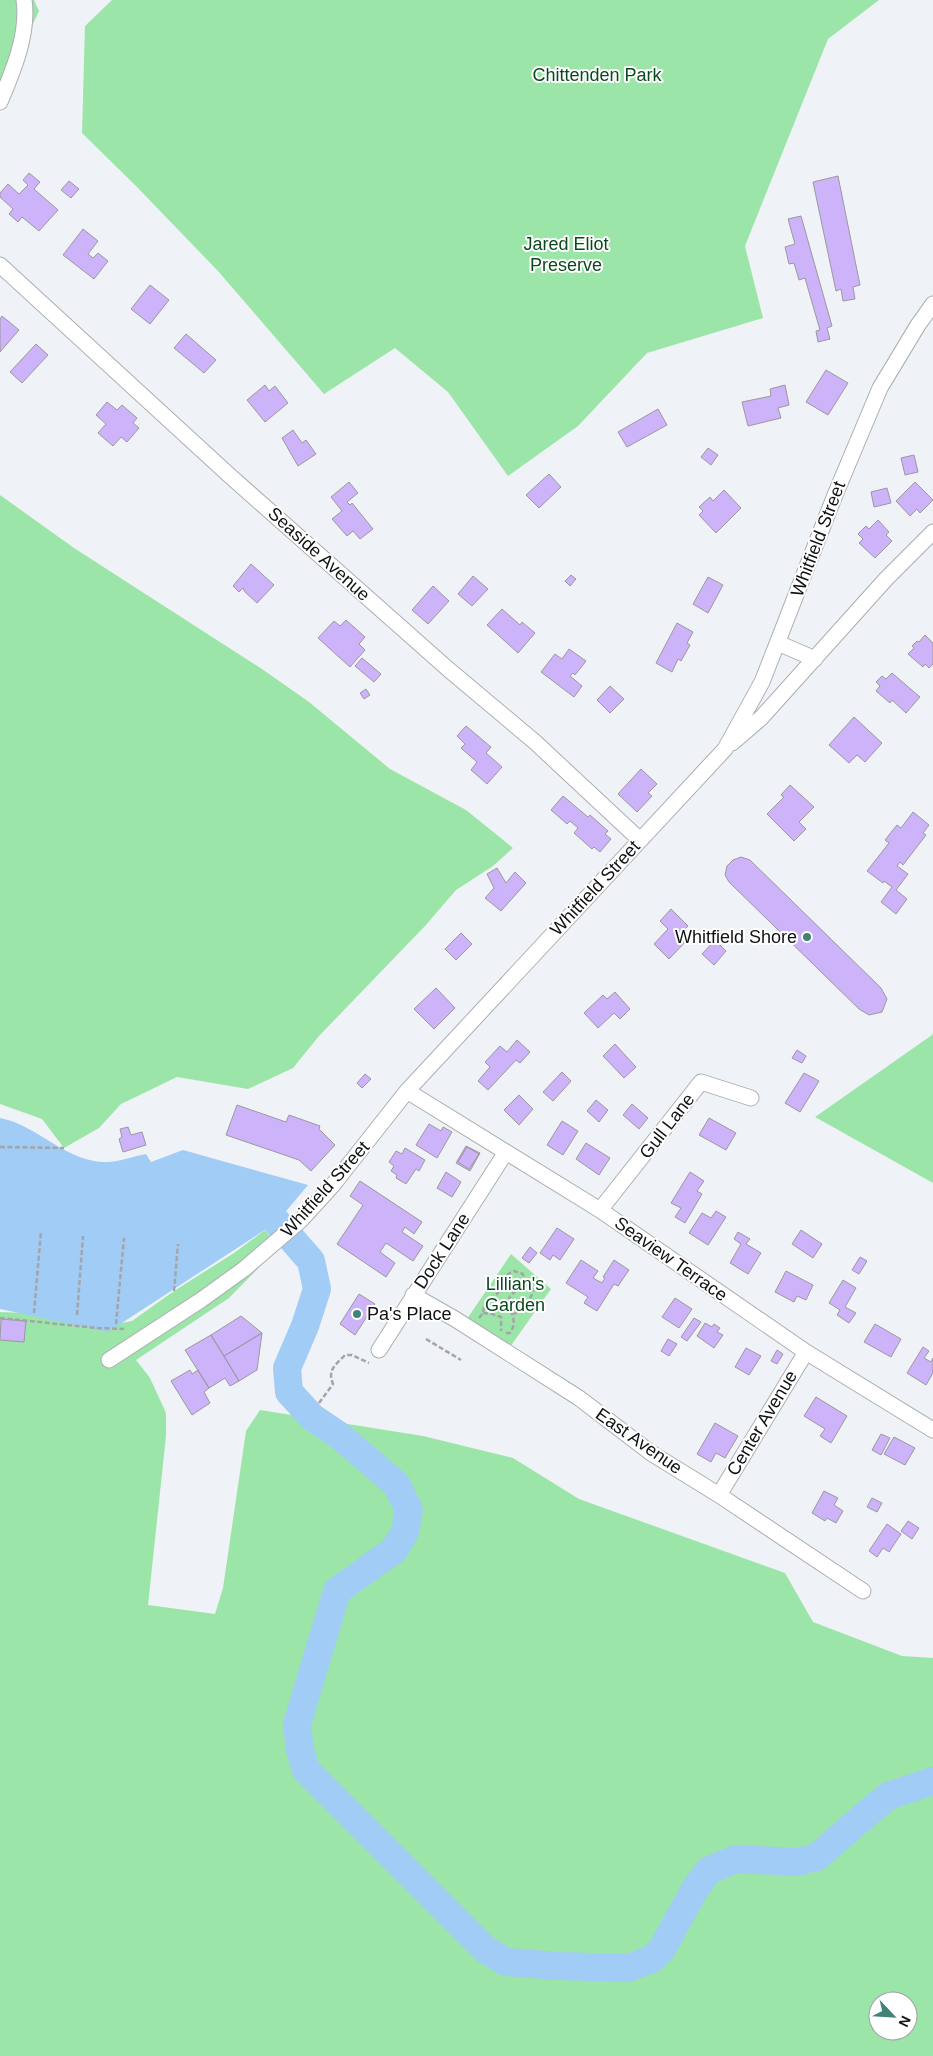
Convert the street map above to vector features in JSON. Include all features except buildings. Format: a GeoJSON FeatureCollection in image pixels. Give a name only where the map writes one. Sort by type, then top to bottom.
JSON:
{"type":"FeatureCollection","features":[{"type":"Feature","properties":{"kind":"street"},"geometry":{"type":"LineString","coordinates":[[0,102],[14,70],[27,17],[24,0]]}},
{"type":"Feature","properties":{"kind":"street","name":"Seaside Avenue"},"geometry":{"type":"LineString","coordinates":[[0,266],[229,475],[448,669],[535,742],[640,840]]}},
{"type":"Feature","properties":{"kind":"street","name":"Whitfield Street"},"geometry":{"type":"LineString","coordinates":[[109,1360],[201,1300],[275,1244],[302,1220],[332,1186],[407,1091],[725,748],[762,682],[835,495],[880,388],[933,304]]}},
{"type":"Feature","properties":{"kind":"street"},"geometry":{"type":"LineString","coordinates":[[725,748],[761,718],[886,579],[933,532]]}},
{"type":"Feature","properties":{"kind":"street"},"geometry":{"type":"LineString","coordinates":[[778,643],[815,659]]}},
{"type":"Feature","properties":{"kind":"street","name":"Gull Lane"},"geometry":{"type":"LineString","coordinates":[[600,1210],[701,1082],[750,1098]]}},
{"type":"Feature","properties":{"kind":"street","name":"Seaview Terrace"},"geometry":{"type":"LineString","coordinates":[[407,1091],[600,1210],[806,1352],[933,1430]]}},
{"type":"Feature","properties":{"kind":"street","name":"Dock Lane"},"geometry":{"type":"LineString","coordinates":[[379,1350],[506,1152]]}},
{"type":"Feature","properties":{"kind":"street","name":"East Avenue"},"geometry":{"type":"LineString","coordinates":[[413,1295],[455,1319],[579,1398],[651,1453],[719,1495],[863,1591]]}},
{"type":"Feature","properties":{"kind":"street","name":"Center Avenue"},"geometry":{"type":"LineString","coordinates":[[719,1495],[806,1352]]}},
{"type":"Feature","properties":{"kind":"path"},"geometry":{"type":"LineString","coordinates":[[0,1147],[64,1148]]}},
{"type":"Feature","properties":{"kind":"path"},"geometry":{"type":"LineString","coordinates":[[34,1313],[40,1231]]}},
{"type":"Feature","properties":{"kind":"path"},"geometry":{"type":"LineString","coordinates":[[77,1314],[83,1236]]}},
{"type":"Feature","properties":{"kind":"path"},"geometry":{"type":"LineString","coordinates":[[116,1324],[124,1238]]}},
{"type":"Feature","properties":{"kind":"path"},"geometry":{"type":"LineString","coordinates":[[174,1291],[178,1244]]}},
{"type":"Feature","properties":{"kind":"path"},"geometry":{"type":"LineString","coordinates":[[514,1271],[523,1274],[524,1284],[510,1296],[510,1307],[514,1314],[513,1329],[510,1333],[506,1333],[501,1330],[501,1317],[484,1314],[484,1306],[497,1294],[508,1274],[514,1271]]}},
{"type":"Feature","properties":{"kind":"path"},"geometry":{"type":"LineString","coordinates":[[514,1314],[527,1304],[532,1295],[533,1290],[524,1284]]}},
{"type":"Feature","properties":{"kind":"path"},"geometry":{"type":"LineString","coordinates":[[0,1318],[124,1329]]}},
{"type":"Feature","properties":{"kind":"path"},"geometry":{"type":"LineString","coordinates":[[426,1339],[461,1360]]}},
{"type":"Feature","properties":{"kind":"path"},"geometry":{"type":"LineString","coordinates":[[319,1403],[333,1384],[330,1372],[346,1355],[352,1355],[370,1364]]}},
{"type":"Feature","properties":{"kind":"green space"},"geometry":{"type":"Polygon","coordinates":[[[0,0],[34,0],[39,11],[0,96],[0,0]]]}},
{"type":"Feature","properties":{"kind":"green space"},"geometry":{"type":"Polygon","coordinates":[[[112,0],[879,0],[828,39],[745,246],[763,318],[647,353],[578,426],[508,476],[448,392],[395,348],[324,394],[218,271],[82,133],[85,26],[112,0]]]}},
{"type":"Feature","properties":{"kind":"green space"},"geometry":{"type":"Polygon","coordinates":[[[0,495],[74,548],[262,669],[309,702],[390,769],[466,810],[513,848],[493,866],[456,890],[425,926],[319,1036],[293,1068],[248,1089],[177,1077],[121,1104],[99,1128],[64,1148],[42,1119],[0,1104],[0,495]]]}},
{"type":"Feature","properties":{"kind":"green space"},"geometry":{"type":"Polygon","coordinates":[[[933,1033],[933,1183],[815,1117],[933,1033]]]}},
{"type":"Feature","properties":{"kind":"green space"},"geometry":{"type":"Polygon","coordinates":[[[265,1230],[279,1247],[229,1298],[136,1360],[150,1378],[166,1413],[166,1436],[148,1605],[215,1614],[223,1588],[246,1431],[260,1410],[423,1436],[513,1458],[579,1499],[785,1573],[813,1622],[902,1656],[933,1658],[933,2056],[0,2056],[0,1312],[77,1315],[116,1324],[132,1321],[174,1291],[234,1253],[265,1230]]]}},
{"type":"Feature","properties":{"kind":"green space","name":"Lillian's Garden"},"geometry":{"type":"Polygon","coordinates":[[[511,1254],[551,1289],[510,1347],[467,1319],[511,1254]]]}},
{"type":"Feature","properties":{"kind":"water"},"geometry":{"type":"Polygon","coordinates":[[[0,1118],[26,1128],[76,1156],[90,1160],[109,1162],[146,1154],[151,1162],[183,1150],[308,1185],[277,1222],[108,1332],[0,1309],[0,1118]]]}},
{"type":"Feature","properties":{"kind":"waterway"},"geometry":{"type":"LineString","coordinates":[[277,1222],[311,1261],[317,1289],[305,1326],[287,1368],[289,1392],[312,1417],[340,1436],[397,1485],[409,1510],[405,1532],[394,1550],[337,1591],[297,1724],[300,1750],[306,1770],[486,1950],[506,1962],[558,1966],[628,1968],[652,1959],[662,1949],[695,1889],[709,1870],[736,1859],[797,1862],[817,1857],[888,1796],[933,1781]]}},
{"type":"Feature","properties":{"kind":"place","name":"Whitfield Shore"},"geometry":{"type":"Point","coordinates":[807,937]}},
{"type":"Feature","properties":{"kind":"place","name":"Pa's Place"},"geometry":{"type":"Point","coordinates":[357,1314]}},
{"type":"Feature","properties":{"kind":"park label","name":"Chittenden Park"},"geometry":{"type":"Point","coordinates":[597,75]}},
{"type":"Feature","properties":{"kind":"park label","name":"Jared Eliot Preserve"},"geometry":{"type":"Point","coordinates":[566,254]}}]}
